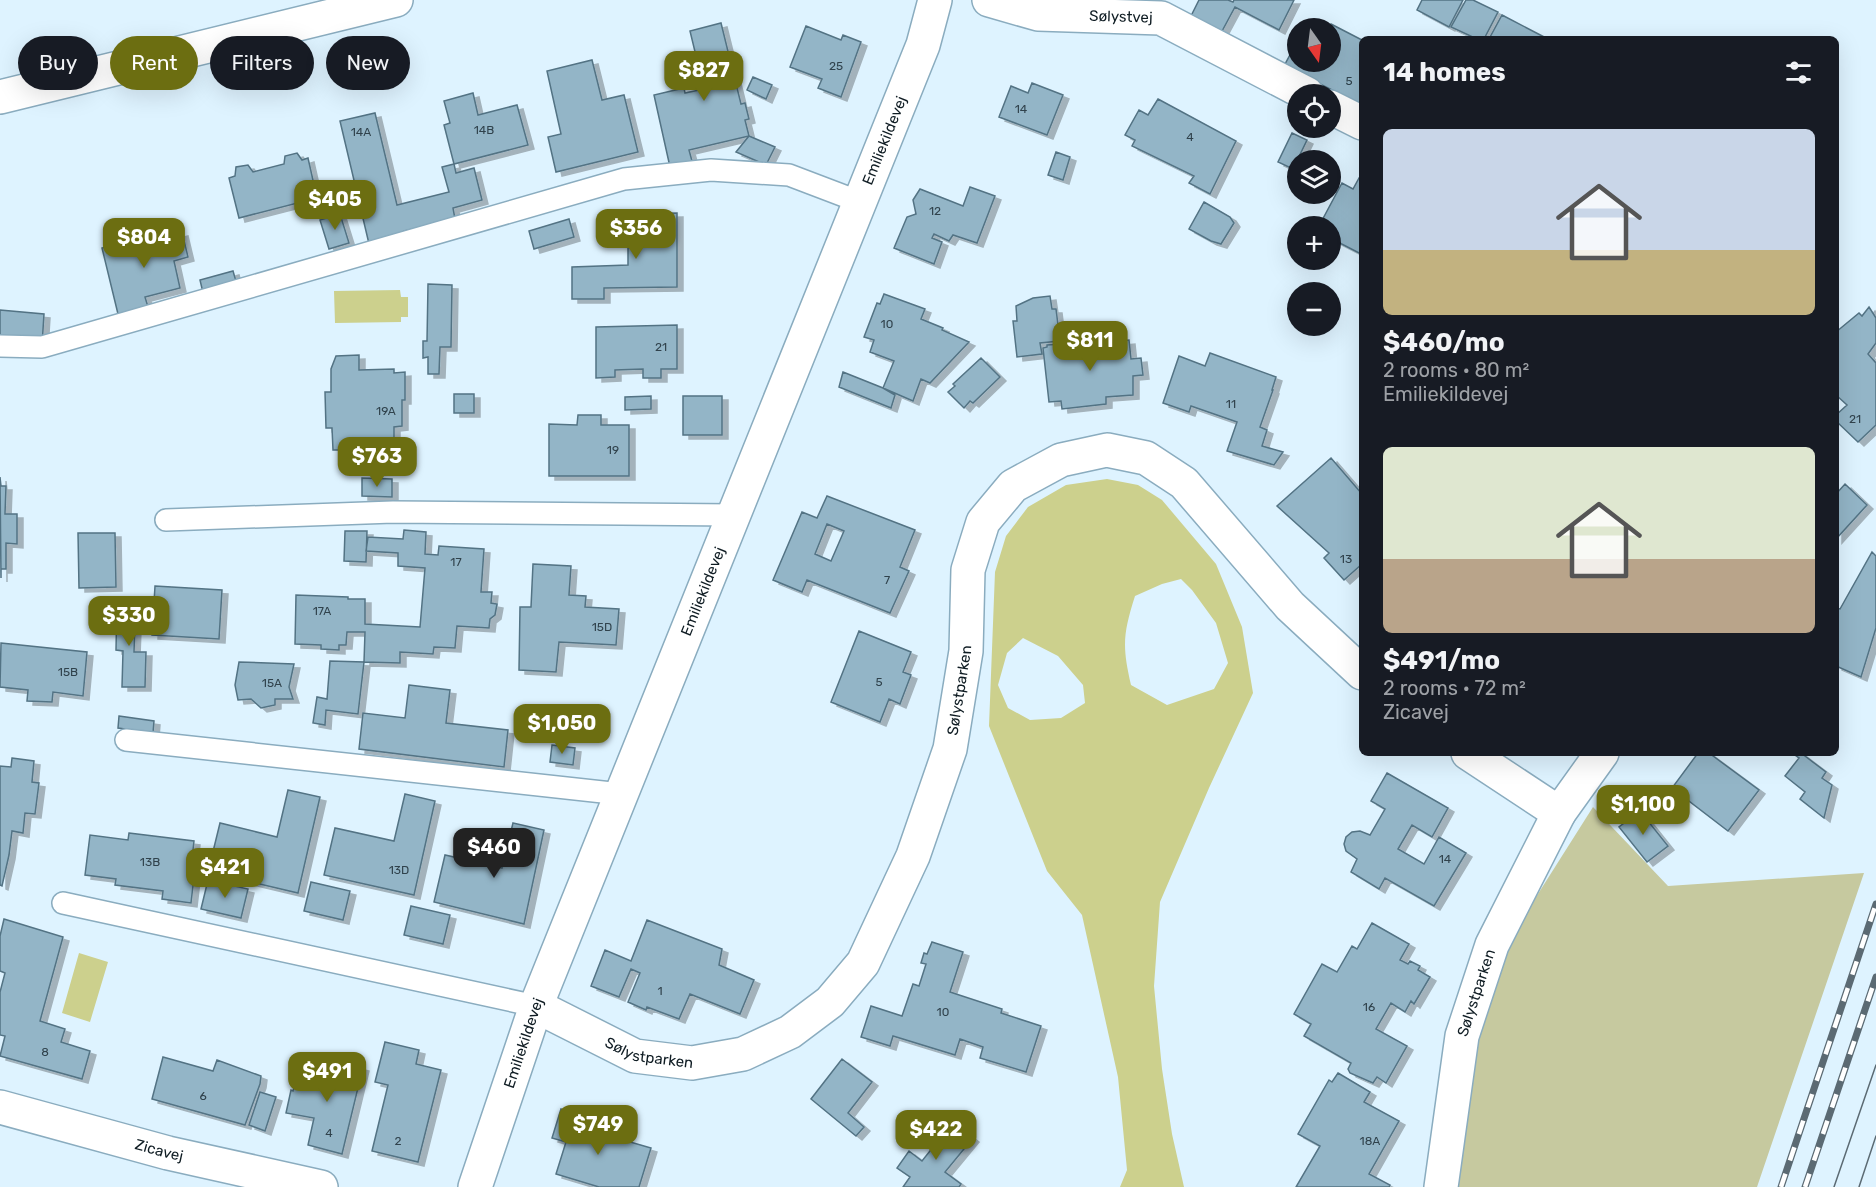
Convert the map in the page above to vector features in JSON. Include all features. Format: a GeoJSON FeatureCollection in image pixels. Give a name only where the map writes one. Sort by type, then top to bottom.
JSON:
{"type":"FeatureCollection","features":[{"type":"Feature","properties":{"kind":"street"},"geometry":{"type":"LineString","coordinates":[[0,97],[396,0]]}},
{"type":"Feature","properties":{"kind":"street","name":"Emiliekildevej"},"geometry":{"type":"LineString","coordinates":[[475,1187],[536,1006],[923,45],[935,0]]}},
{"type":"Feature","properties":{"kind":"street","name":"Sølystvej"},"geometry":{"type":"LineString","coordinates":[[989,0],[1038,14],[1161,18],[1288,84]]}},
{"type":"Feature","properties":{"kind":"street"},"geometry":{"type":"LineString","coordinates":[[1341,112],[1359,122]]}},
{"type":"Feature","properties":{"kind":"street","name":"Sølystparken"},"geometry":{"type":"LineString","coordinates":[[536,1006],[635,1056],[692,1063],[743,1054],[790,1032],[830,1002],[863,963],[913,856],[950,749],[966,651],[968,570],[983,522],[1013,486],[1061,460],[1107,450],[1146,458],[1184,483],[1290,606],[1359,670]]}},
{"type":"Feature","properties":{"kind":"street"},"geometry":{"type":"LineString","coordinates":[[1473,756],[1559,813]]}},
{"type":"Feature","properties":{"kind":"street","name":"Sølystparken"},"geometry":{"type":"LineString","coordinates":[[1441,1187],[1462,1036],[1492,945],[1559,813],[1600,756]]}},
{"type":"Feature","properties":{"kind":"street","name":"Zicavej"},"geometry":{"type":"LineString","coordinates":[[0,1107],[168,1154],[321,1187]]}},
{"type":"Feature","properties":{"kind":"lane"},"geometry":{"type":"LineString","coordinates":[[0,346],[42,347],[624,179],[711,170],[789,175],[860,202]]}},
{"type":"Feature","properties":{"kind":"lane"},"geometry":{"type":"LineString","coordinates":[[166,520],[393,513],[734,515]]}},
{"type":"Feature","properties":{"kind":"lane"},"geometry":{"type":"LineString","coordinates":[[126,740],[621,794]]}},
{"type":"Feature","properties":{"kind":"lane"},"geometry":{"type":"LineString","coordinates":[[63,903],[536,1006]]}},
{"type":"Feature","properties":{"kind":"shaded area"},"geometry":{"type":"Polygon","coordinates":[[[400,290],[401,297],[408,297],[408,317],[401,317],[401,322],[335,323],[334,291],[400,290]]]}},
{"type":"Feature","properties":{"kind":"shaded area"},"geometry":{"type":"Polygon","coordinates":[[[1107,479],[1138,485],[1162,500],[1216,564],[1242,627],[1253,693],[1160,902],[1154,986],[1162,1069],[1172,1134],[1184,1187],[1120,1187],[1127,1170],[1118,1077],[1082,915],[1047,871],[989,726],[995,572],[1006,536],[1028,507],[1066,485],[1107,479]],[[1181,579],[1162,584],[1135,596],[1125,640],[1131,685],[1167,705],[1214,689],[1228,663],[1216,623],[1181,579]],[[1023,638],[1007,653],[998,685],[1008,708],[1030,720],[1061,718],[1085,703],[1083,685],[1058,656],[1023,638]]]}},
{"type":"Feature","properties":{"kind":"shaded area"},"geometry":{"type":"Polygon","coordinates":[[[1593,807],[1668,886],[1864,873],[1757,1187],[1454,1187],[1474,1037],[1505,946],[1593,807]]]}},
{"type":"Feature","properties":{"kind":"shaded area"},"geometry":{"type":"Polygon","coordinates":[[[79,953],[108,962],[90,1022],[62,1013],[79,953]]]}},
{"type":"Feature","properties":{"kind":"building"},"geometry":{"type":"Polygon","coordinates":[[[1199,0],[1233,2],[1234,0],[1294,0],[1279,30],[1235,7],[1221,33],[1191,16],[1199,0]]]}},
{"type":"Feature","properties":{"kind":"building"},"geometry":{"type":"Polygon","coordinates":[[[1422,0],[1463,0],[1449,27],[1417,10],[1422,0]]]}},
{"type":"Feature","properties":{"kind":"building"},"geometry":{"type":"Polygon","coordinates":[[[1466,0],[1473,0],[1498,12],[1486,36],[1470,36],[1451,27],[1466,0]]]}},
{"type":"Feature","properties":{"kind":"building"},"geometry":{"type":"Polygon","coordinates":[[[1502,15],[1542,36],[1491,36],[1502,15]]]}},
{"type":"Feature","properties":{"kind":"building"},"geometry":{"type":"Polygon","coordinates":[[[721,23],[741,104],[745,103],[749,119],[745,120],[749,136],[689,150],[692,161],[670,167],[654,95],[684,88],[685,93],[704,89],[690,31],[721,23]]]}},
{"type":"Feature","properties":{"kind":"building"},"geometry":{"type":"Polygon","coordinates":[[[806,26],[841,40],[843,35],[861,42],[841,97],[818,88],[822,79],[790,67],[806,26]]]}},
{"type":"Feature","properties":{"kind":"building"},"geometry":{"type":"Polygon","coordinates":[[[1341,29],[1359,38],[1359,104],[1341,94],[1341,84],[1320,84],[1296,72],[1341,72],[1341,29]]]}},
{"type":"Feature","properties":{"kind":"building"},"geometry":{"type":"Polygon","coordinates":[[[592,60],[602,100],[624,95],[638,152],[556,172],[548,137],[561,134],[547,71],[592,60]]]}},
{"type":"Feature","properties":{"kind":"building"},"geometry":{"type":"Polygon","coordinates":[[[753,77],[772,85],[766,99],[747,90],[753,77]]]}},
{"type":"Feature","properties":{"kind":"building"},"geometry":{"type":"Polygon","coordinates":[[[1032,83],[1063,95],[1047,135],[999,117],[1011,86],[1028,93],[1032,83]]]}},
{"type":"Feature","properties":{"kind":"building"},"geometry":{"type":"Polygon","coordinates":[[[473,93],[478,115],[517,105],[528,145],[454,164],[444,125],[450,123],[444,101],[473,93]]]}},
{"type":"Feature","properties":{"kind":"building"},"geometry":{"type":"Polygon","coordinates":[[[1158,99],[1236,141],[1210,194],[1189,183],[1194,176],[1132,146],[1135,140],[1125,135],[1139,110],[1148,115],[1158,99]]]}},
{"type":"Feature","properties":{"kind":"building"},"geometry":{"type":"Polygon","coordinates":[[[375,113],[397,205],[449,192],[442,167],[454,164],[456,173],[474,168],[482,200],[453,208],[455,219],[404,231],[406,240],[370,248],[340,121],[375,113]]]}},
{"type":"Feature","properties":{"kind":"building"},"geometry":{"type":"Polygon","coordinates":[[[749,136],[775,147],[766,165],[736,152],[749,136]]]}},
{"type":"Feature","properties":{"kind":"building"},"geometry":{"type":"Polygon","coordinates":[[[1290,138],[1307,140],[1302,150],[1287,150],[1287,166],[1278,162],[1290,138]]]}},
{"type":"Feature","properties":{"kind":"building"},"geometry":{"type":"Polygon","coordinates":[[[1056,152],[1070,157],[1063,180],[1048,175],[1056,152]]]}},
{"type":"Feature","properties":{"kind":"building"},"geometry":{"type":"Polygon","coordinates":[[[297,153],[302,160],[308,158],[317,198],[239,218],[229,178],[235,176],[236,167],[248,165],[253,172],[284,164],[285,156],[297,153]]]}},
{"type":"Feature","properties":{"kind":"building"},"geometry":{"type":"Polygon","coordinates":[[[1359,178],[1359,253],[1341,244],[1341,216],[1324,216],[1331,204],[1341,204],[1342,183],[1353,189],[1359,178]]]}},
{"type":"Feature","properties":{"kind":"building"},"geometry":{"type":"Polygon","coordinates":[[[970,187],[995,196],[977,243],[953,235],[949,241],[934,234],[932,238],[942,242],[934,264],[894,248],[907,217],[916,214],[913,200],[920,189],[963,206],[970,187]]]}},
{"type":"Feature","properties":{"kind":"building"},"geometry":{"type":"Polygon","coordinates":[[[1204,202],[1230,217],[1234,223],[1221,244],[1189,229],[1204,202]]]}},
{"type":"Feature","properties":{"kind":"building"},"geometry":{"type":"Polygon","coordinates":[[[677,213],[677,287],[604,288],[604,299],[572,299],[572,267],[628,265],[628,214],[677,213]]]}},
{"type":"Feature","properties":{"kind":"building"},"geometry":{"type":"Polygon","coordinates":[[[340,214],[349,243],[329,249],[320,220],[340,214]]]}},
{"type":"Feature","properties":{"kind":"building"},"geometry":{"type":"Polygon","coordinates":[[[569,219],[574,237],[534,249],[529,231],[569,219]]]}},
{"type":"Feature","properties":{"kind":"building"},"geometry":{"type":"Polygon","coordinates":[[[166,232],[167,236],[182,232],[188,257],[174,261],[180,288],[145,297],[148,307],[118,314],[102,248],[166,232]]]}},
{"type":"Feature","properties":{"kind":"building"},"geometry":{"type":"Polygon","coordinates":[[[233,271],[238,288],[204,297],[200,280],[233,271]]]}},
{"type":"Feature","properties":{"kind":"building"},"geometry":{"type":"Polygon","coordinates":[[[428,284],[452,285],[451,347],[440,347],[439,374],[428,374],[428,357],[423,358],[423,341],[427,341],[428,284]]]}},
{"type":"Feature","properties":{"kind":"building"},"geometry":{"type":"Polygon","coordinates":[[[884,294],[925,309],[921,319],[969,342],[930,383],[921,379],[913,401],[883,388],[894,361],[870,352],[874,340],[864,337],[877,303],[880,304],[884,294]]]}},
{"type":"Feature","properties":{"kind":"building"},"geometry":{"type":"Polygon","coordinates":[[[1050,296],[1052,309],[1056,309],[1060,341],[1040,343],[1042,354],[1017,357],[1013,321],[1017,321],[1016,306],[1033,298],[1050,296]]]}},
{"type":"Feature","properties":{"kind":"building"},"geometry":{"type":"Polygon","coordinates":[[[1869,307],[1876,318],[1876,343],[1868,354],[1876,363],[1876,425],[1858,442],[1839,424],[1839,412],[1847,405],[1839,398],[1839,330],[1859,313],[1862,316],[1869,307]]]}},
{"type":"Feature","properties":{"kind":"building"},"geometry":{"type":"Polygon","coordinates":[[[0,310],[44,314],[42,345],[0,342],[0,310]]]}},
{"type":"Feature","properties":{"kind":"building"},"geometry":{"type":"Polygon","coordinates":[[[677,325],[677,369],[661,369],[661,378],[643,378],[643,369],[615,370],[615,377],[596,378],[596,327],[677,325]]]}},
{"type":"Feature","properties":{"kind":"building"},"geometry":{"type":"Polygon","coordinates":[[[1088,338],[1089,344],[1129,340],[1131,359],[1141,358],[1143,375],[1133,376],[1133,395],[1106,397],[1106,404],[1062,409],[1061,401],[1049,402],[1043,348],[1047,345],[1069,346],[1069,340],[1088,338]]]}},
{"type":"Feature","properties":{"kind":"building"},"geometry":{"type":"Polygon","coordinates":[[[1210,353],[1276,377],[1260,427],[1267,430],[1262,446],[1283,452],[1274,465],[1227,451],[1237,422],[1191,406],[1189,412],[1163,403],[1179,356],[1205,366],[1210,353]]]}},
{"type":"Feature","properties":{"kind":"building"},"geometry":{"type":"Polygon","coordinates":[[[359,355],[359,370],[394,369],[394,373],[405,372],[402,426],[394,427],[394,449],[378,449],[378,454],[363,455],[362,450],[333,450],[332,428],[326,428],[325,392],[331,392],[331,369],[336,356],[359,355]]]}},
{"type":"Feature","properties":{"kind":"building"},"geometry":{"type":"Polygon","coordinates":[[[981,358],[1000,377],[973,403],[970,401],[964,408],[948,392],[955,386],[953,384],[981,358]]]}},
{"type":"Feature","properties":{"kind":"building"},"geometry":{"type":"Polygon","coordinates":[[[843,372],[895,395],[891,408],[839,387],[843,372]]]}},
{"type":"Feature","properties":{"kind":"building"},"geometry":{"type":"Polygon","coordinates":[[[454,394],[474,394],[474,413],[454,413],[454,394]]]}},
{"type":"Feature","properties":{"kind":"building"},"geometry":{"type":"Polygon","coordinates":[[[651,396],[651,409],[625,410],[625,397],[651,396]]]}},
{"type":"Feature","properties":{"kind":"building"},"geometry":{"type":"Polygon","coordinates":[[[683,396],[722,396],[722,435],[683,435],[683,396]]]}},
{"type":"Feature","properties":{"kind":"building"},"geometry":{"type":"Polygon","coordinates":[[[578,415],[601,415],[601,425],[629,425],[629,476],[549,476],[549,424],[577,425],[578,415]]]}},
{"type":"Feature","properties":{"kind":"building"},"geometry":{"type":"Polygon","coordinates":[[[1331,458],[1359,491],[1359,567],[1344,580],[1324,558],[1329,553],[1277,506],[1331,458]]]}},
{"type":"Feature","properties":{"kind":"building"},"geometry":{"type":"Polygon","coordinates":[[[0,477],[1,486],[6,486],[5,514],[17,514],[17,544],[6,543],[6,569],[1,569],[1,578],[0,477]]]}},
{"type":"Feature","properties":{"kind":"building"},"geometry":{"type":"Polygon","coordinates":[[[362,478],[392,479],[392,497],[362,496],[362,478]]]}},
{"type":"Feature","properties":{"kind":"building"},"geometry":{"type":"Polygon","coordinates":[[[1845,484],[1867,505],[1839,536],[1839,491],[1845,484]]]}},
{"type":"Feature","properties":{"kind":"building"},"geometry":{"type":"Polygon","coordinates":[[[827,496],[915,530],[900,567],[909,571],[890,613],[807,580],[802,592],[773,580],[802,512],[817,518],[827,496]],[[827,524],[815,554],[831,561],[844,531],[827,524]]]}},
{"type":"Feature","properties":{"kind":"building"},"geometry":{"type":"Polygon","coordinates":[[[404,530],[426,532],[425,554],[438,555],[439,546],[484,549],[481,592],[492,592],[491,603],[497,604],[495,615],[490,619],[489,628],[457,626],[455,648],[434,647],[433,654],[400,652],[400,663],[364,662],[365,632],[347,632],[346,645],[339,645],[339,650],[321,649],[321,645],[295,644],[296,595],[365,599],[365,624],[420,627],[425,568],[398,566],[398,553],[366,551],[368,537],[403,539],[404,530]]]}},
{"type":"Feature","properties":{"kind":"building"},"geometry":{"type":"Polygon","coordinates":[[[345,531],[367,531],[366,562],[344,561],[345,531]]]}},
{"type":"Feature","properties":{"kind":"building"},"geometry":{"type":"Polygon","coordinates":[[[78,533],[115,533],[116,587],[79,588],[78,533]]]}},
{"type":"Feature","properties":{"kind":"building"},"geometry":{"type":"Polygon","coordinates":[[[1872,552],[1876,556],[1876,628],[1861,677],[1839,667],[1840,609],[1872,552]]]}},
{"type":"Feature","properties":{"kind":"building"},"geometry":{"type":"Polygon","coordinates":[[[533,564],[571,566],[569,595],[586,596],[585,607],[619,609],[616,645],[559,642],[556,672],[519,670],[520,607],[531,607],[533,564]]]}},
{"type":"Feature","properties":{"kind":"building"},"geometry":{"type":"Polygon","coordinates":[[[155,586],[222,590],[219,639],[152,635],[155,586]]]}},
{"type":"Feature","properties":{"kind":"building"},"geometry":{"type":"Polygon","coordinates":[[[117,597],[130,597],[130,626],[135,626],[134,652],[146,652],[145,687],[122,687],[123,651],[116,650],[117,597]]]}},
{"type":"Feature","properties":{"kind":"building"},"geometry":{"type":"Polygon","coordinates":[[[859,631],[911,652],[903,672],[911,675],[900,704],[889,699],[880,722],[831,702],[859,631]]]}},
{"type":"Feature","properties":{"kind":"building"},"geometry":{"type":"Polygon","coordinates":[[[1,643],[87,652],[83,696],[53,692],[52,702],[27,701],[28,690],[0,687],[1,643]]]}},
{"type":"Feature","properties":{"kind":"building"},"geometry":{"type":"Polygon","coordinates":[[[330,661],[364,662],[358,714],[326,710],[325,725],[313,723],[317,697],[327,699],[330,661]]]}},
{"type":"Feature","properties":{"kind":"building"},"geometry":{"type":"Polygon","coordinates":[[[239,662],[294,664],[289,687],[293,699],[275,699],[275,705],[261,708],[251,699],[238,700],[235,685],[239,662]]]}},
{"type":"Feature","properties":{"kind":"building"},"geometry":{"type":"Polygon","coordinates":[[[409,685],[450,690],[446,723],[508,730],[504,767],[359,749],[363,713],[405,718],[409,685]]]}},
{"type":"Feature","properties":{"kind":"building"},"geometry":{"type":"Polygon","coordinates":[[[119,716],[154,721],[153,733],[118,728],[119,716]]]}},
{"type":"Feature","properties":{"kind":"building"},"geometry":{"type":"Polygon","coordinates":[[[552,745],[575,748],[573,765],[550,762],[552,745]]]}},
{"type":"Feature","properties":{"kind":"building"},"geometry":{"type":"Polygon","coordinates":[[[1696,756],[1713,756],[1759,790],[1728,831],[1672,788],[1696,756]]]}},
{"type":"Feature","properties":{"kind":"building"},"geometry":{"type":"Polygon","coordinates":[[[1796,756],[1805,756],[1826,772],[1822,778],[1832,785],[1824,818],[1800,799],[1805,792],[1785,776],[1799,758],[1796,756]]]}},
{"type":"Feature","properties":{"kind":"building"},"geometry":{"type":"Polygon","coordinates":[[[12,758],[34,761],[32,782],[39,783],[35,814],[25,813],[23,833],[12,831],[2,886],[0,885],[0,766],[11,767],[12,758]]]}},
{"type":"Feature","properties":{"kind":"building"},"geometry":{"type":"Polygon","coordinates":[[[1387,773],[1448,808],[1432,837],[1412,825],[1398,849],[1424,864],[1439,837],[1466,853],[1434,906],[1385,878],[1379,889],[1351,872],[1357,859],[1346,851],[1344,844],[1346,837],[1352,832],[1360,831],[1370,835],[1385,809],[1371,801],[1387,773]]]}},
{"type":"Feature","properties":{"kind":"building"},"geometry":{"type":"Polygon","coordinates":[[[288,790],[320,797],[298,893],[208,872],[220,823],[277,837],[288,790]]]}},
{"type":"Feature","properties":{"kind":"building"},"geometry":{"type":"Polygon","coordinates":[[[405,794],[435,801],[414,895],[324,875],[335,828],[394,841],[405,794]]]}},
{"type":"Feature","properties":{"kind":"building"},"geometry":{"type":"Polygon","coordinates":[[[1640,811],[1668,846],[1647,862],[1619,827],[1640,811]]]}},
{"type":"Feature","properties":{"kind":"building"},"geometry":{"type":"Polygon","coordinates":[[[513,823],[544,830],[524,924],[434,902],[445,855],[502,868],[513,823]]]}},
{"type":"Feature","properties":{"kind":"building"},"geometry":{"type":"Polygon","coordinates":[[[129,833],[194,841],[191,868],[195,868],[191,903],[162,899],[163,891],[115,885],[116,879],[85,875],[90,835],[128,840],[129,833]]]}},
{"type":"Feature","properties":{"kind":"building"},"geometry":{"type":"Polygon","coordinates":[[[208,880],[248,889],[241,918],[201,909],[208,880]]]}},
{"type":"Feature","properties":{"kind":"building"},"geometry":{"type":"Polygon","coordinates":[[[311,882],[350,891],[343,920],[304,911],[311,882]]]}},
{"type":"Feature","properties":{"kind":"building"},"geometry":{"type":"Polygon","coordinates":[[[411,906],[450,915],[443,944],[404,935],[411,906]]]}},
{"type":"Feature","properties":{"kind":"building"},"geometry":{"type":"Polygon","coordinates":[[[4,919],[63,937],[40,1021],[65,1029],[61,1042],[90,1051],[82,1079],[0,1056],[5,1036],[0,1035],[0,992],[5,973],[0,971],[0,936],[4,919]]]}},
{"type":"Feature","properties":{"kind":"building"},"geometry":{"type":"Polygon","coordinates":[[[647,920],[722,949],[719,965],[754,980],[740,1014],[690,994],[679,1019],[647,1007],[646,1010],[628,1002],[640,973],[631,969],[619,997],[591,986],[605,950],[631,961],[647,920]]]}},
{"type":"Feature","properties":{"kind":"building"},"geometry":{"type":"Polygon","coordinates":[[[1372,923],[1409,944],[1400,960],[1408,964],[1410,961],[1420,966],[1418,970],[1430,977],[1414,1004],[1411,1001],[1405,1012],[1391,1003],[1376,1029],[1407,1046],[1386,1083],[1377,1077],[1373,1083],[1350,1073],[1348,1069],[1351,1063],[1304,1036],[1311,1024],[1294,1014],[1322,964],[1337,972],[1352,946],[1357,949],[1372,923]]]}},
{"type":"Feature","properties":{"kind":"building"},"geometry":{"type":"Polygon","coordinates":[[[932,942],[963,952],[950,992],[1002,1009],[1001,1013],[1041,1026],[1026,1072],[980,1058],[983,1047],[960,1039],[955,1055],[893,1036],[890,1046],[861,1037],[871,1006],[902,1016],[913,984],[919,986],[926,964],[921,963],[924,953],[927,954],[932,942]]]}},
{"type":"Feature","properties":{"kind":"building"},"geometry":{"type":"Polygon","coordinates":[[[385,1042],[419,1050],[416,1064],[441,1070],[418,1162],[372,1151],[388,1085],[375,1082],[385,1042]]]}},
{"type":"Feature","properties":{"kind":"building"},"geometry":{"type":"Polygon","coordinates":[[[163,1057],[213,1071],[217,1060],[261,1076],[245,1125],[152,1099],[163,1057]]]}},
{"type":"Feature","properties":{"kind":"building"},"geometry":{"type":"Polygon","coordinates":[[[842,1059],[872,1082],[848,1113],[864,1127],[856,1136],[811,1099],[842,1059]]]}},
{"type":"Feature","properties":{"kind":"building"},"geometry":{"type":"Polygon","coordinates":[[[333,1060],[363,1067],[342,1154],[308,1145],[314,1118],[286,1113],[300,1065],[330,1074],[333,1060]]]}},
{"type":"Feature","properties":{"kind":"building"},"geometry":{"type":"Polygon","coordinates":[[[1338,1073],[1370,1092],[1364,1102],[1399,1121],[1369,1174],[1390,1185],[1389,1187],[1296,1187],[1320,1146],[1298,1134],[1329,1080],[1332,1082],[1338,1073]]]}},
{"type":"Feature","properties":{"kind":"building"},"geometry":{"type":"Polygon","coordinates":[[[260,1092],[276,1097],[265,1131],[249,1125],[260,1092]]]}},
{"type":"Feature","properties":{"kind":"building"},"geometry":{"type":"Polygon","coordinates":[[[561,1109],[578,1114],[575,1126],[651,1148],[639,1187],[599,1187],[556,1174],[566,1142],[552,1138],[561,1109]]]}},
{"type":"Feature","properties":{"kind":"building"},"geometry":{"type":"Polygon","coordinates":[[[953,1122],[973,1138],[945,1172],[961,1184],[959,1187],[903,1187],[910,1177],[897,1168],[909,1151],[922,1161],[953,1122]]]}},
{"type":"Feature","properties":{"kind":"tram line"},"geometry":{"type":"LineString","coordinates":[[1834,1187],[1876,1065]]}},
{"type":"Feature","properties":{"kind":"tram line"},"geometry":{"type":"LineString","coordinates":[[1859,1187],[1876,1136]]}},
{"type":"Feature","properties":{"kind":"railway"},"geometry":{"type":"LineString","coordinates":[[1781,1187],[1876,904]]}},
{"type":"Feature","properties":{"kind":"railway"},"geometry":{"type":"LineString","coordinates":[[1805,1187],[1876,977]]}}]}
